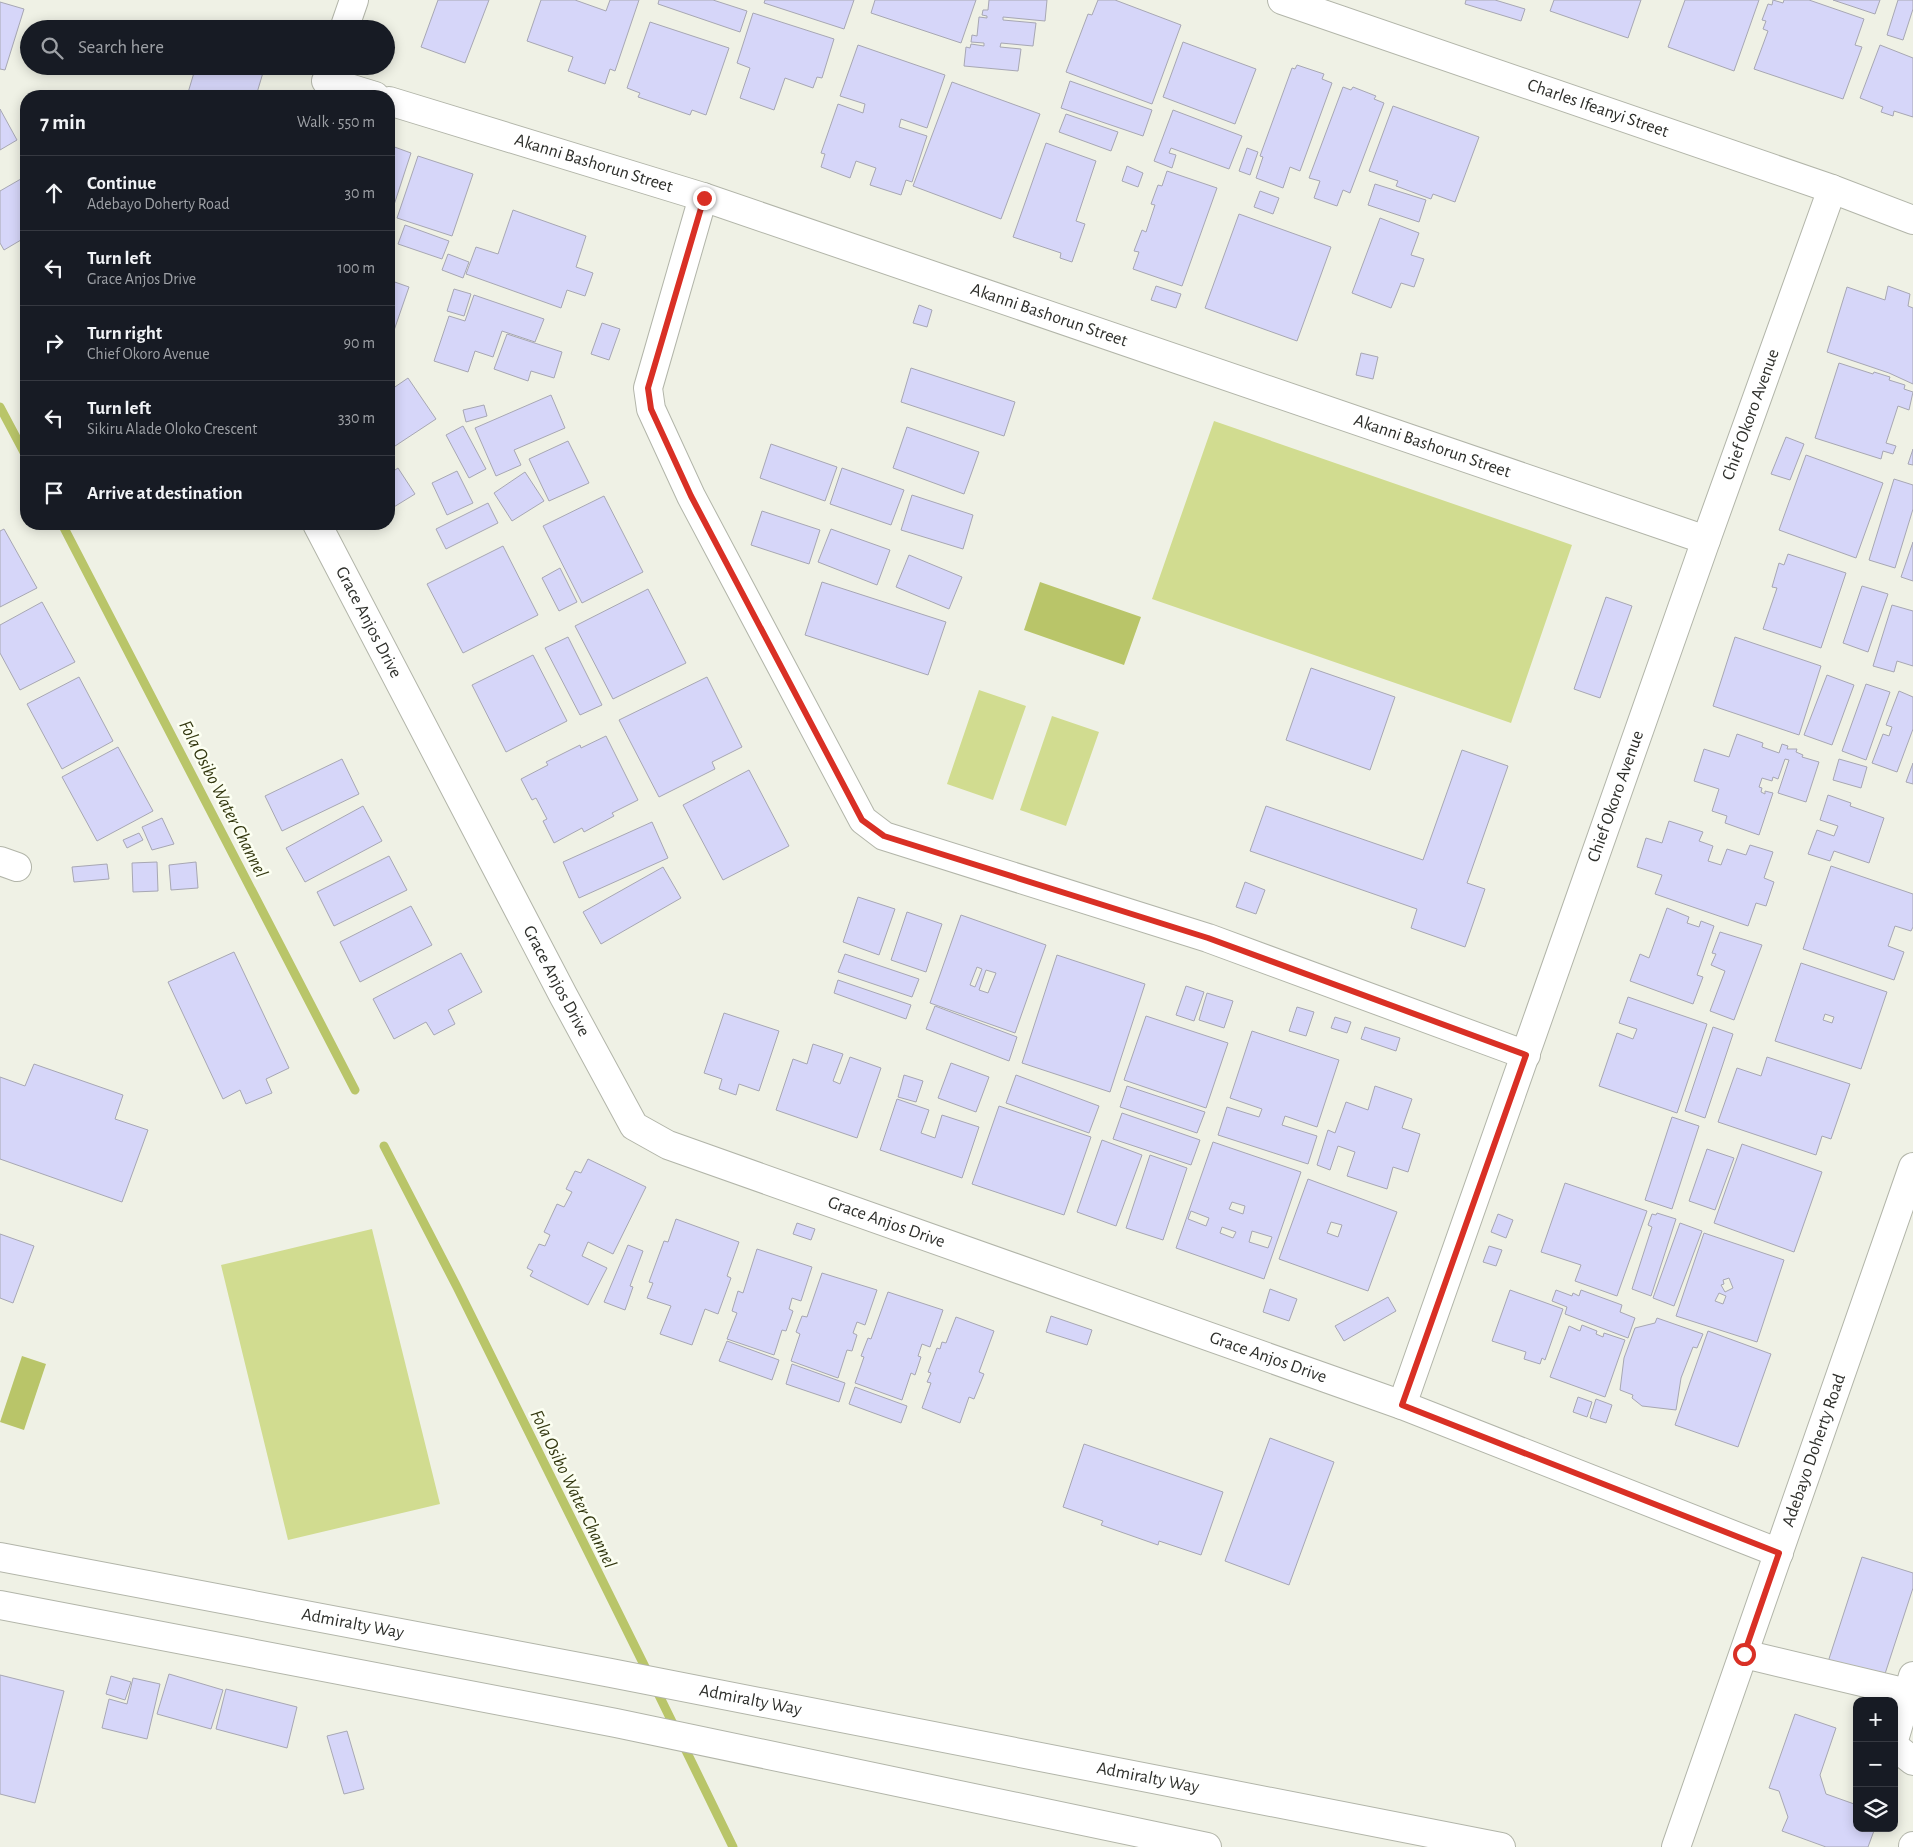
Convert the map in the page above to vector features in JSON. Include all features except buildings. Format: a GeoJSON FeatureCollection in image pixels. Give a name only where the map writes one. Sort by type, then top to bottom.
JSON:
{"type":"FeatureCollection","features":[{"type":"Feature","properties":{"kind":"street"},"geometry":{"type":"LineString","coordinates":[[347,20],[354,0]]}},
{"type":"Feature","properties":{"kind":"street","name":"Charles Ifeanyi Street"},"geometry":{"type":"LineString","coordinates":[[1282,0],[1832,189],[1913,220]]}},
{"type":"Feature","properties":{"kind":"street"},"geometry":{"type":"LineString","coordinates":[[326,81],[355,90]]}},
{"type":"Feature","properties":{"kind":"street","name":"Akanni Bashorun Street"},"geometry":{"type":"LineString","coordinates":[[395,102],[704,198],[1706,540]]}},
{"type":"Feature","properties":{"kind":"street","name":"Chief Okoro Avenue"},"geometry":{"type":"LineString","coordinates":[[1402,1405],[1706,540],[1832,189]]}},
{"type":"Feature","properties":{"kind":"street"},"geometry":{"type":"LineString","coordinates":[[704,198],[648,388],[651,409],[691,496],[862,820],[884,836],[1208,938],[1526,1055]]}},
{"type":"Feature","properties":{"kind":"street","name":"Grace Anjos Drive"},"geometry":{"type":"LineString","coordinates":[[319,530],[558,986],[634,1126],[668,1144],[1402,1405],[1779,1553]]}},
{"type":"Feature","properties":{"kind":"street","name":"Adebayo Doherty Road"},"geometry":{"type":"LineString","coordinates":[[1676,1847],[1779,1553],[1908,1196],[1913,1167]]}},
{"type":"Feature","properties":{"kind":"street","name":"Admiralty Way"},"geometry":{"type":"LineString","coordinates":[[0,1557],[611,1673],[1501,1847]]}},
{"type":"Feature","properties":{"kind":"street"},"geometry":{"type":"LineString","coordinates":[[0,1605],[616,1723],[1207,1847]]}},
{"type":"Feature","properties":{"kind":"street"},"geometry":{"type":"LineString","coordinates":[[1744,1654],[1910,1685],[1898,1726]]}},
{"type":"Feature","properties":{"kind":"street"},"geometry":{"type":"LineString","coordinates":[[1898,1749],[1913,1761]]}},
{"type":"Feature","properties":{"kind":"shaded area"},"geometry":{"type":"Polygon","coordinates":[[[1214,421],[1572,545],[1511,723],[1152,599],[1214,421]]]}},
{"type":"Feature","properties":{"kind":"shaded area"},"geometry":{"type":"Polygon","coordinates":[[[1040,582],[1141,617],[1124,665],[1024,630],[1040,582]]]}},
{"type":"Feature","properties":{"kind":"shaded area"},"geometry":{"type":"Polygon","coordinates":[[[979,690],[1026,706],[993,800],[947,784],[979,690]]]}},
{"type":"Feature","properties":{"kind":"shaded area"},"geometry":{"type":"Polygon","coordinates":[[[1052,716],[1099,732],[1066,826],[1020,810],[1052,716]]]}},
{"type":"Feature","properties":{"kind":"shaded area"},"geometry":{"type":"Polygon","coordinates":[[[372,1229],[440,1504],[288,1540],[221,1265],[372,1229]]]}},
{"type":"Feature","properties":{"kind":"shaded area"},"geometry":{"type":"Polygon","coordinates":[[[22,1356],[46,1364],[24,1430],[0,1422],[22,1356]]]}},
{"type":"Feature","properties":{"kind":"waterway","name":"Fola Osibo Water Channel"},"geometry":{"type":"LineString","coordinates":[[0,407],[20,445]]}},
{"type":"Feature","properties":{"kind":"waterway","name":"Fola Osibo Water Channel"},"geometry":{"type":"LineString","coordinates":[[65,530],[355,1090]]}},
{"type":"Feature","properties":{"kind":"waterway","name":"Fola Osibo Water Channel"},"geometry":{"type":"LineString","coordinates":[[384,1146],[457,1287],[649,1675]]}},
{"type":"Feature","properties":{"kind":"waterway","name":"Fola Osibo Water Channel"},"geometry":{"type":"LineString","coordinates":[[655,1687],[733,1847]]}},
{"type":"Feature","properties":{"kind":"route"},"geometry":{"type":"LineString","coordinates":[[704,198],[648,388],[651,409],[691,496],[862,820],[884,836],[1208,938],[1526,1055],[1402,1405],[1779,1553],[1744,1654]]}}]}
